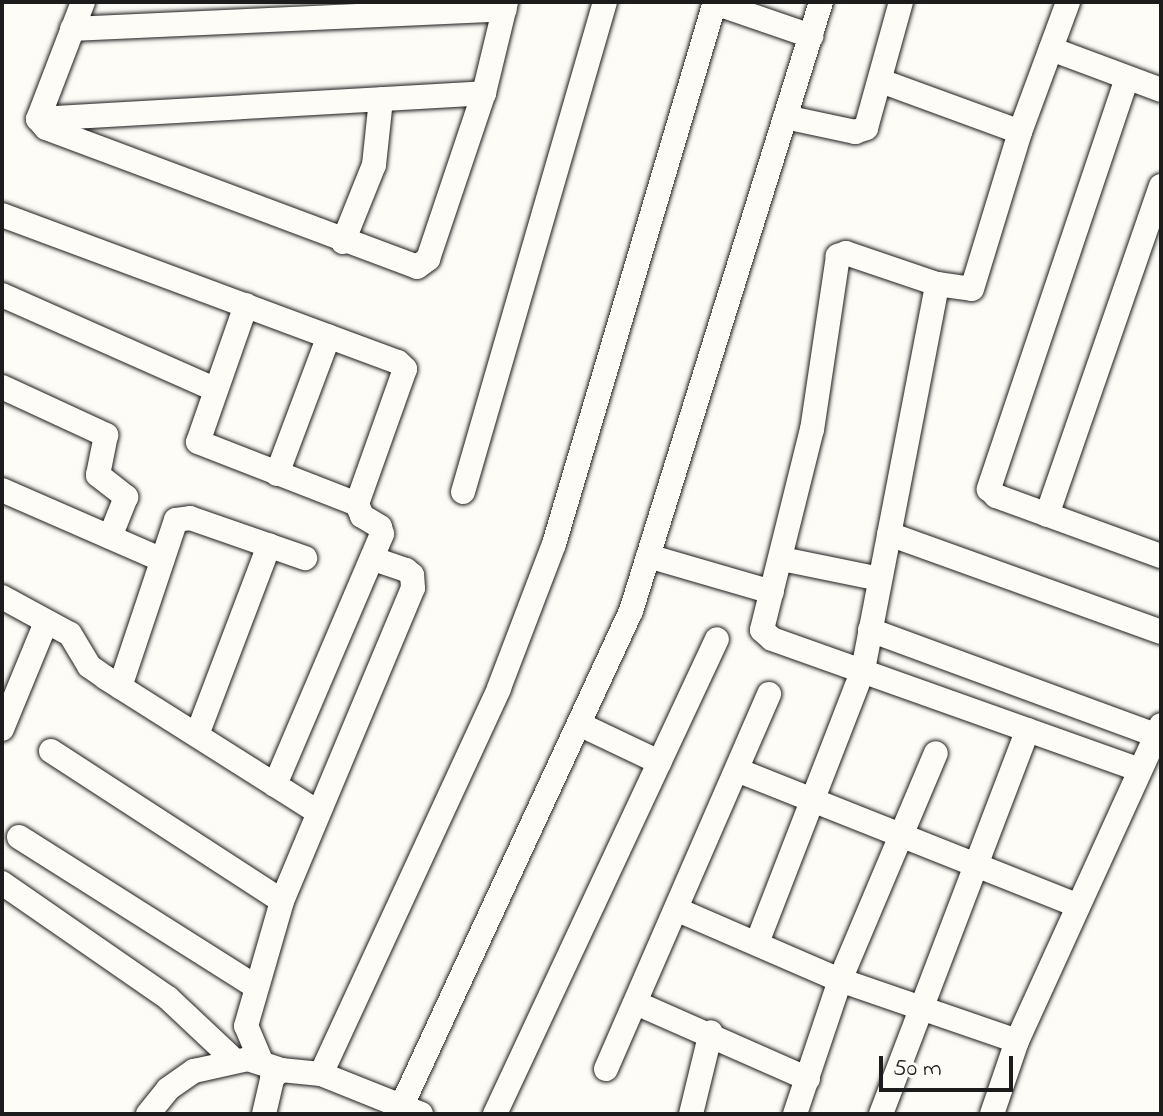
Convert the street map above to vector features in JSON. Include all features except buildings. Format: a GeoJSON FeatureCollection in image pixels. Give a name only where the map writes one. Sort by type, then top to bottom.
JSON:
{"type":"FeatureCollection","features":[{"type":"Feature","properties":{"kind":"street"},"geometry":{"type":"LineString","coordinates":[[38,119],[83,2]]}},
{"type":"Feature","properties":{"kind":"street"},"geometry":{"type":"LineString","coordinates":[[463,492],[605,2]]}},
{"type":"Feature","properties":{"kind":"street"},"geometry":{"type":"LineString","coordinates":[[148,1114],[181,1078],[235,1061],[321,1074],[412,1110],[631,611],[821,2]]}},
{"type":"Feature","properties":{"kind":"street"},"geometry":{"type":"LineString","coordinates":[[785,117],[861,132],[870,122],[901,2]]}},
{"type":"Feature","properties":{"kind":"street"},"geometry":{"type":"LineString","coordinates":[[1068,2],[1020,132],[972,289],[937,284],[846,253],[838,256],[812,429],[762,630],[765,635],[1137,769]]}},
{"type":"Feature","properties":{"kind":"street"},"geometry":{"type":"LineString","coordinates":[[321,1074],[493,702],[554,544],[715,3],[811,36]]}},
{"type":"Feature","properties":{"kind":"street"},"geometry":{"type":"LineString","coordinates":[[38,119],[46,128],[343,242],[409,267],[423,265],[484,93],[505,6],[72,29]]}},
{"type":"Feature","properties":{"kind":"street"},"geometry":{"type":"LineString","coordinates":[[1051,49],[1161,90]]}},
{"type":"Feature","properties":{"kind":"street"},"geometry":{"type":"LineString","coordinates":[[1127,78],[989,482],[996,496],[1161,556]]}},
{"type":"Feature","properties":{"kind":"street"},"geometry":{"type":"LineString","coordinates":[[881,81],[1020,132]]}},
{"type":"Feature","properties":{"kind":"street"},"geometry":{"type":"LineString","coordinates":[[38,119],[484,93]]}},
{"type":"Feature","properties":{"kind":"street"},"geometry":{"type":"LineString","coordinates":[[343,242],[374,165],[381,99]]}},
{"type":"Feature","properties":{"kind":"street"},"geometry":{"type":"LineString","coordinates":[[1047,515],[1161,186]]}},
{"type":"Feature","properties":{"kind":"street"},"geometry":{"type":"LineString","coordinates":[[2,215],[329,336],[405,369],[357,504],[362,516],[383,530],[275,785]]}},
{"type":"Feature","properties":{"kind":"street"},"geometry":{"type":"LineString","coordinates":[[757,943],[863,670],[937,284]]}},
{"type":"Feature","properties":{"kind":"street"},"geometry":{"type":"LineString","coordinates":[[2,295],[214,389]]}},
{"type":"Feature","properties":{"kind":"street"},"geometry":{"type":"LineString","coordinates":[[246,305],[214,389],[198,442],[357,504]]}},
{"type":"Feature","properties":{"kind":"street"},"geometry":{"type":"LineString","coordinates":[[277,474],[329,336]]}},
{"type":"Feature","properties":{"kind":"street"},"geometry":{"type":"LineString","coordinates":[[2,387],[106,435],[98,475],[126,497],[110,537]]}},
{"type":"Feature","properties":{"kind":"street"},"geometry":{"type":"LineString","coordinates":[[2,490],[162,560]]}},
{"type":"Feature","properties":{"kind":"street"},"geometry":{"type":"LineString","coordinates":[[120,687],[162,560],[181,517],[305,558]]}},
{"type":"Feature","properties":{"kind":"street"},"geometry":{"type":"LineString","coordinates":[[889,534],[1161,632]]}},
{"type":"Feature","properties":{"kind":"street"},"geometry":{"type":"LineString","coordinates":[[197,735],[269,545]]}},
{"type":"Feature","properties":{"kind":"street"},"geometry":{"type":"LineString","coordinates":[[648,556],[772,592]]}},
{"type":"Feature","properties":{"kind":"street"},"geometry":{"type":"LineString","coordinates":[[264,1114],[272,1078],[271,1065],[246,1026],[255,986],[282,901],[413,588],[414,580],[406,570],[372,558]]}},
{"type":"Feature","properties":{"kind":"street"},"geometry":{"type":"LineString","coordinates":[[782,559],[880,579]]}},
{"type":"Feature","properties":{"kind":"street"},"geometry":{"type":"LineString","coordinates":[[2,597],[70,634],[89,666],[318,812]]}},
{"type":"Feature","properties":{"kind":"street"},"geometry":{"type":"LineString","coordinates":[[2,729],[7,700],[46,622]]}},
{"type":"Feature","properties":{"kind":"street"},"geometry":{"type":"LineString","coordinates":[[870,630],[1158,730],[1137,769],[1017,1041],[992,1114]]}},
{"type":"Feature","properties":{"kind":"street"},"geometry":{"type":"LineString","coordinates":[[495,1114],[717,639]]}},
{"type":"Feature","properties":{"kind":"street"},"geometry":{"type":"LineString","coordinates":[[606,1069],[678,910],[769,694]]}},
{"type":"Feature","properties":{"kind":"street"},"geometry":{"type":"LineString","coordinates":[[579,724],[659,762]]}},
{"type":"Feature","properties":{"kind":"street"},"geometry":{"type":"LineString","coordinates":[[881,1114],[973,864],[1028,730]]}},
{"type":"Feature","properties":{"kind":"street"},"geometry":{"type":"LineString","coordinates":[[51,751],[282,901]]}},
{"type":"Feature","properties":{"kind":"street"},"geometry":{"type":"LineString","coordinates":[[795,1114],[840,980],[936,753]]}},
{"type":"Feature","properties":{"kind":"street"},"geometry":{"type":"LineString","coordinates":[[737,770],[1076,905]]}},
{"type":"Feature","properties":{"kind":"street"},"geometry":{"type":"LineString","coordinates":[[19,837],[255,986]]}},
{"type":"Feature","properties":{"kind":"street"},"geometry":{"type":"LineString","coordinates":[[2,883],[168,998],[235,1061]]}},
{"type":"Feature","properties":{"kind":"street"},"geometry":{"type":"LineString","coordinates":[[678,910],[840,980],[1017,1041]]}},
{"type":"Feature","properties":{"kind":"street"},"geometry":{"type":"LineString","coordinates":[[636,1003],[711,1032],[808,1079]]}},
{"type":"Feature","properties":{"kind":"street"},"geometry":{"type":"LineString","coordinates":[[691,1114],[711,1032]]}}]}
